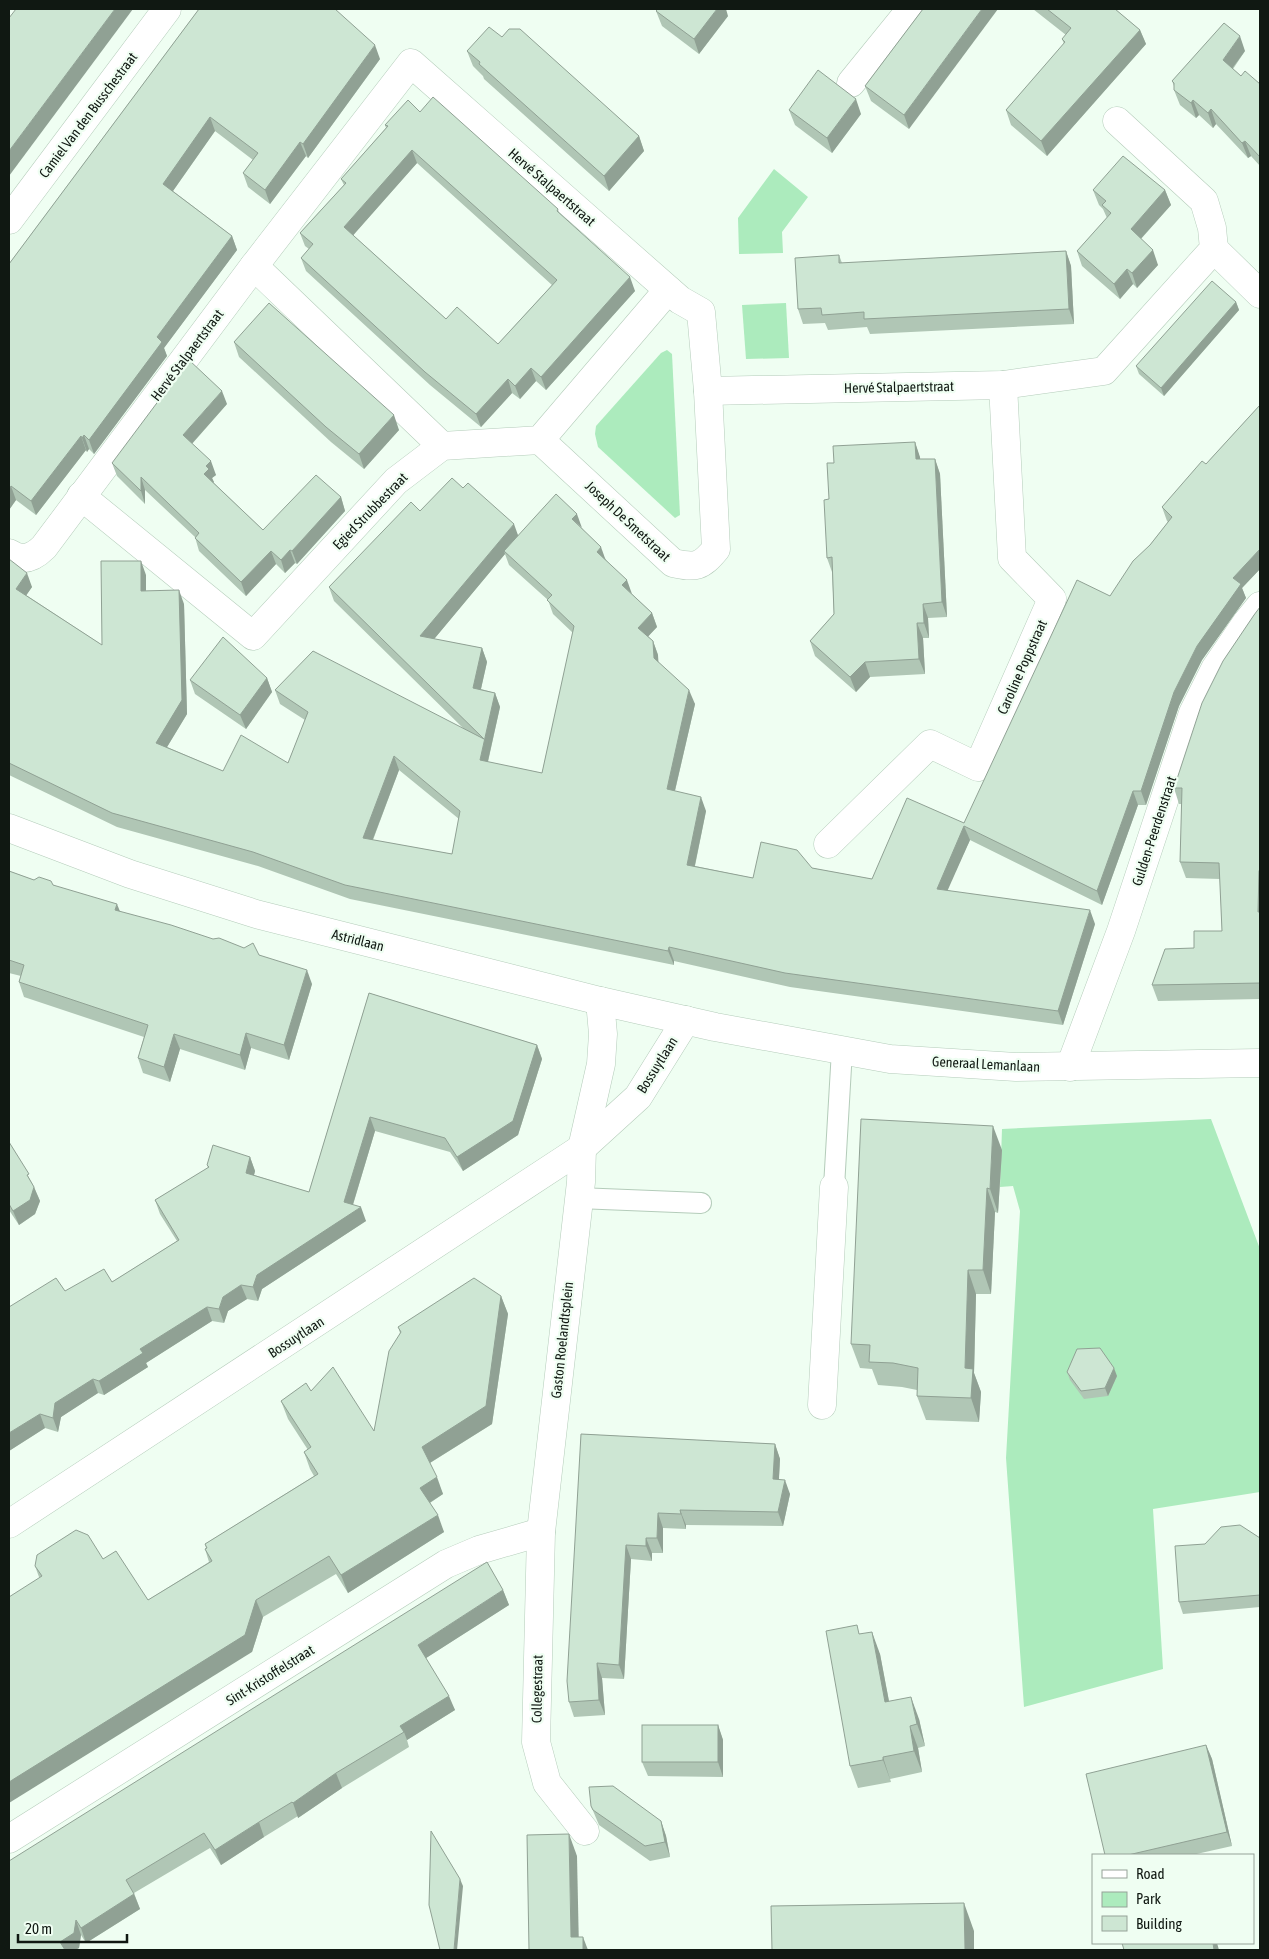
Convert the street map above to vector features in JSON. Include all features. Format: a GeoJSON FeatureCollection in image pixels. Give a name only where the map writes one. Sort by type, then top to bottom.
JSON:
{"type":"FeatureCollection","features":[{"type":"Feature","properties":{"kind":"street","name":"Camiel Van den Busschestraat"},"geometry":{"type":"LineString","coordinates":[[9,220],[166,9]]}},
{"type":"Feature","properties":{"kind":"street"},"geometry":{"type":"LineString","coordinates":[[852,83],[912,9]]}},
{"type":"Feature","properties":{"kind":"street","name":"Hervé Stalpaertstraat"},"geometry":{"type":"LineString","coordinates":[[9,553],[21,559],[30,558],[37,554],[254,266],[411,63],[668,290],[680,300],[701,312],[708,391],[1003,385],[1104,371],[1214,248]]}},
{"type":"Feature","properties":{"kind":"street"},"geometry":{"type":"LineString","coordinates":[[1117,121],[1204,201],[1212,228],[1214,248],[1260,294]]}},
{"type":"Feature","properties":{"kind":"street"},"geometry":{"type":"LineString","coordinates":[[254,266],[442,446],[540,440],[668,290]]}},
{"type":"Feature","properties":{"kind":"street","name":"Caroline Poppstraat"},"geometry":{"type":"LineString","coordinates":[[828,844],[930,744],[978,767],[1052,599],[1012,558],[1003,385]]}},
{"type":"Feature","properties":{"kind":"street","name":"Joseph De Smetstraat"},"geometry":{"type":"LineString","coordinates":[[540,440],[673,563],[688,567],[699,565],[707,560],[716,549],[708,391]]}},
{"type":"Feature","properties":{"kind":"street","name":"Egied Strubbestraat"},"geometry":{"type":"LineString","coordinates":[[81,496],[253,636],[396,481],[442,446]]}},
{"type":"Feature","properties":{"kind":"street","name":"Gulden-Peerdenstraat"},"geometry":{"type":"LineString","coordinates":[[1070,1067],[1121,932],[1193,713],[1216,669],[1260,606]]}},
{"type":"Feature","properties":{"kind":"street","name":"Astridlaan"},"geometry":{"type":"LineString","coordinates":[[9,828],[130,874],[256,914],[600,1002],[715,1027]]}},
{"type":"Feature","properties":{"kind":"street"},"geometry":{"type":"LineString","coordinates":[[582,1148],[601,1064],[603,1034],[600,1002]]}},
{"type":"Feature","properties":{"kind":"street","name":"Bossuytlaan"},"geometry":{"type":"LineString","coordinates":[[9,1524],[582,1148],[638,1096],[686,1020]]}},
{"type":"Feature","properties":{"kind":"street","name":"Generaal Lemanlaan"},"geometry":{"type":"LineString","coordinates":[[715,1027],[890,1059],[1016,1068],[1260,1063]]}},
{"type":"Feature","properties":{"kind":"street","name":"Gaston Roelandtsplein"},"geometry":{"type":"LineString","coordinates":[[541,1532],[582,1148]]}},
{"type":"Feature","properties":{"kind":"street"},"geometry":{"type":"LineString","coordinates":[[822,1405],[834,1187]]}},
{"type":"Feature","properties":{"kind":"street","name":"Collegestraat"},"geometry":{"type":"LineString","coordinates":[[541,1532],[536,1742],[547,1783],[585,1831]]}},
{"type":"Feature","properties":{"kind":"street","name":"Sint-Kristoffelstraat"},"geometry":{"type":"LineString","coordinates":[[9,1839],[446,1564],[479,1550],[541,1532]]}},
{"type":"Feature","properties":{"kind":"lane"},"geometry":{"type":"LineString","coordinates":[[834,1187],[842,1050]]}},
{"type":"Feature","properties":{"kind":"lane"},"geometry":{"type":"LineString","coordinates":[[578,1198],[701,1203]]}},
{"type":"Feature","properties":{"kind":"green space"},"geometry":{"type":"Polygon","coordinates":[[[774,169],[808,197],[782,232],[783,253],[739,254],[738,218],[774,169]]]}},
{"type":"Feature","properties":{"kind":"green space"},"geometry":{"type":"Polygon","coordinates":[[[786,303],[789,358],[746,359],[742,305],[786,303]]]}},
{"type":"Feature","properties":{"kind":"green space"},"geometry":{"type":"Polygon","coordinates":[[[667,350],[672,354],[680,515],[675,518],[598,447],[595,434],[596,426],[661,353],[667,350]]]}},
{"type":"Feature","properties":{"kind":"green space"},"geometry":{"type":"Polygon","coordinates":[[[1211,1119],[1260,1249],[1260,1492],[1153,1509],[1163,1669],[1024,1707],[1006,1458],[1020,1211],[1013,1186],[1000,1187],[1002,1129],[1211,1119]]]}},
{"type":"Feature","properties":{"kind":"building"},"geometry":{"type":"Polygon","coordinates":[[[16,9],[115,9],[9,151],[9,18],[16,9]]]}},
{"type":"Feature","properties":{"kind":"building"},"geometry":{"type":"Polygon","coordinates":[[[199,9],[335,9],[375,45],[303,144],[300,142],[265,190],[243,173],[258,153],[210,117],[163,184],[232,236],[157,337],[162,342],[89,440],[84,435],[82,438],[81,436],[31,501],[11,486],[9,490],[9,264],[199,9]]]}},
{"type":"Feature","properties":{"kind":"building"},"geometry":{"type":"Polygon","coordinates":[[[658,9],[717,9],[694,39],[656,11],[658,9]]]}},
{"type":"Feature","properties":{"kind":"building"},"geometry":{"type":"Polygon","coordinates":[[[923,9],[982,9],[904,115],[865,86],[923,9]]]}},
{"type":"Feature","properties":{"kind":"building"},"geometry":{"type":"Polygon","coordinates":[[[1047,9],[1115,9],[1140,30],[1041,141],[1006,110],[1065,42],[1062,39],[1071,28],[1047,9]]]}},
{"type":"Feature","properties":{"kind":"building"},"geometry":{"type":"Polygon","coordinates":[[[1224,23],[1240,36],[1223,60],[1241,76],[1245,71],[1260,84],[1260,157],[1245,141],[1242,143],[1211,109],[1208,113],[1193,100],[1191,103],[1174,90],[1174,83],[1172,81],[1224,23]]]}},
{"type":"Feature","properties":{"kind":"building"},"geometry":{"type":"Polygon","coordinates":[[[489,27],[502,37],[509,29],[520,29],[639,136],[604,176],[479,64],[480,62],[467,51],[489,27]]]}},
{"type":"Feature","properties":{"kind":"building"},"geometry":{"type":"Polygon","coordinates":[[[818,70],[856,99],[827,138],[789,110],[818,70]]]}},
{"type":"Feature","properties":{"kind":"building"},"geometry":{"type":"Polygon","coordinates":[[[433,97],[558,209],[557,211],[630,277],[541,377],[531,368],[515,386],[508,379],[476,414],[425,372],[301,258],[313,244],[300,233],[346,183],[341,179],[388,126],[385,125],[408,100],[420,112],[433,97]],[[412,150],[344,227],[446,319],[457,307],[498,344],[557,280],[412,150]]]}},
{"type":"Feature","properties":{"kind":"building"},"geometry":{"type":"Polygon","coordinates":[[[1123,156],[1165,190],[1131,229],[1153,250],[1132,273],[1127,269],[1114,284],[1077,251],[1111,213],[1102,205],[1106,201],[1093,190],[1123,156]]]}},
{"type":"Feature","properties":{"kind":"building"},"geometry":{"type":"Polygon","coordinates":[[[1066,251],[1069,309],[864,319],[864,312],[822,315],[821,308],[798,309],[795,258],[839,255],[839,263],[1066,251]]]}},
{"type":"Feature","properties":{"kind":"building"},"geometry":{"type":"Polygon","coordinates":[[[1212,281],[1236,302],[1161,388],[1136,366],[1212,281]]]}},
{"type":"Feature","properties":{"kind":"building"},"geometry":{"type":"Polygon","coordinates":[[[269,303],[394,415],[359,454],[326,427],[234,342],[269,303]]]}},
{"type":"Feature","properties":{"kind":"building"},"geometry":{"type":"Polygon","coordinates":[[[189,360],[222,391],[183,435],[211,461],[206,466],[209,469],[204,474],[263,530],[316,475],[341,497],[292,551],[290,550],[281,560],[271,551],[241,582],[195,538],[199,533],[141,477],[141,491],[112,463],[189,360]]]}},
{"type":"Feature","properties":{"kind":"building"},"geometry":{"type":"Polygon","coordinates":[[[1260,405],[1260,549],[1233,578],[1241,584],[1197,646],[1174,692],[1141,791],[1133,791],[1097,891],[964,826],[937,889],[1090,910],[1058,1011],[785,973],[669,947],[668,951],[345,885],[253,852],[112,813],[9,763],[9,559],[27,573],[16,589],[102,645],[101,561],[141,561],[141,591],[179,590],[182,700],[156,743],[223,771],[241,735],[288,763],[308,712],[275,690],[313,651],[484,739],[329,587],[411,502],[420,511],[452,478],[463,488],[468,483],[514,524],[420,636],[482,648],[473,688],[495,693],[480,760],[542,773],[574,626],[547,600],[552,595],[504,551],[556,494],[577,514],[572,519],[601,547],[597,552],[627,580],[622,585],[652,613],[638,628],[653,641],[654,658],[689,690],[667,789],[701,797],[687,865],[753,878],[761,842],[797,850],[812,868],[872,879],[907,798],[964,823],[1077,580],[1110,596],[1133,561],[1150,545],[1172,517],[1162,507],[1202,461],[1206,464],[1260,405]],[[394,756],[363,838],[452,854],[460,811],[394,756]]]}},
{"type":"Feature","properties":{"kind":"building"},"geometry":{"type":"Polygon","coordinates":[[[915,442],[916,459],[935,459],[942,602],[923,604],[924,623],[917,623],[919,659],[865,662],[850,677],[810,641],[834,614],[832,557],[827,558],[824,500],[829,499],[827,463],[834,463],[833,446],[915,442]]]}},
{"type":"Feature","properties":{"kind":"building"},"geometry":{"type":"Polygon","coordinates":[[[1260,607],[1260,869],[1258,912],[1260,912],[1260,983],[1152,985],[1165,949],[1194,948],[1194,931],[1222,931],[1219,863],[1180,862],[1182,788],[1174,788],[1202,703],[1223,661],[1260,607]]]}},
{"type":"Feature","properties":{"kind":"building"},"geometry":{"type":"Polygon","coordinates":[[[223,637],[267,678],[240,715],[190,680],[223,637]]]}},
{"type":"Feature","properties":{"kind":"building"},"geometry":{"type":"Polygon","coordinates":[[[9,871],[34,880],[39,877],[51,881],[53,885],[117,904],[115,910],[171,925],[213,939],[219,938],[244,948],[253,943],[259,955],[307,970],[284,1045],[246,1033],[240,1055],[174,1034],[164,1067],[138,1058],[148,1025],[19,982],[24,965],[9,960],[9,871]]]}},
{"type":"Feature","properties":{"kind":"building"},"geometry":{"type":"Polygon","coordinates":[[[369,993],[537,1045],[513,1121],[457,1157],[445,1138],[370,1117],[344,1202],[361,1207],[257,1275],[253,1287],[241,1285],[223,1297],[219,1309],[207,1307],[140,1349],[143,1353],[99,1381],[93,1379],[55,1403],[53,1418],[40,1414],[9,1433],[9,1307],[56,1278],[65,1291],[104,1269],[112,1282],[179,1240],[155,1200],[209,1167],[207,1165],[213,1145],[250,1157],[246,1173],[309,1192],[369,993]]]}},
{"type":"Feature","properties":{"kind":"building"},"geometry":{"type":"Polygon","coordinates":[[[861,1119],[993,1126],[990,1189],[987,1188],[983,1270],[968,1270],[965,1368],[973,1369],[971,1398],[917,1396],[918,1368],[893,1363],[869,1362],[870,1345],[851,1344],[861,1119]]]}},
{"type":"Feature","properties":{"kind":"building"},"geometry":{"type":"Polygon","coordinates":[[[9,1142],[29,1174],[27,1175],[34,1187],[30,1200],[13,1211],[9,1204],[9,1142]]]}},
{"type":"Feature","properties":{"kind":"building"},"geometry":{"type":"Polygon","coordinates":[[[474,1278],[501,1296],[486,1406],[422,1447],[437,1477],[420,1488],[438,1515],[341,1575],[329,1556],[256,1600],[245,1635],[9,1782],[9,1597],[42,1576],[35,1566],[37,1555],[76,1530],[88,1535],[103,1559],[116,1551],[148,1600],[212,1561],[205,1549],[207,1548],[205,1544],[318,1474],[304,1452],[311,1447],[281,1401],[306,1383],[311,1391],[333,1367],[374,1431],[389,1351],[401,1332],[398,1327],[474,1278]]]}},
{"type":"Feature","properties":{"kind":"building"},"geometry":{"type":"Polygon","coordinates":[[[1100,1348],[1114,1368],[1105,1388],[1081,1391],[1067,1372],[1077,1349],[1100,1348]]]}},
{"type":"Feature","properties":{"kind":"building"},"geometry":{"type":"Polygon","coordinates":[[[581,1434],[775,1444],[773,1479],[785,1480],[778,1512],[680,1510],[681,1514],[658,1513],[657,1538],[646,1538],[646,1546],[626,1545],[619,1665],[597,1663],[599,1700],[569,1702],[567,1681],[581,1434]]]}},
{"type":"Feature","properties":{"kind":"building"},"geometry":{"type":"Polygon","coordinates":[[[1240,1525],[1260,1538],[1260,1595],[1179,1602],[1175,1546],[1205,1544],[1221,1527],[1240,1525]]]}},
{"type":"Feature","properties":{"kind":"building"},"geometry":{"type":"Polygon","coordinates":[[[487,1562],[503,1590],[418,1645],[449,1696],[400,1726],[404,1732],[215,1850],[204,1833],[126,1880],[134,1894],[81,1928],[76,1920],[74,1933],[60,1942],[65,1950],[9,1950],[9,1861],[487,1562]]]}},
{"type":"Feature","properties":{"kind":"building"},"geometry":{"type":"Polygon","coordinates":[[[857,1625],[859,1634],[872,1632],[885,1702],[911,1697],[917,1724],[910,1726],[914,1751],[883,1757],[883,1760],[850,1766],[826,1631],[857,1625]]]}},
{"type":"Feature","properties":{"kind":"building"},"geometry":{"type":"Polygon","coordinates":[[[642,1725],[718,1725],[718,1762],[642,1762],[642,1725]]]}},
{"type":"Feature","properties":{"kind":"building"},"geometry":{"type":"Polygon","coordinates":[[[1206,1745],[1227,1832],[1132,1854],[1105,1854],[1086,1774],[1206,1745]]]}},
{"type":"Feature","properties":{"kind":"building"},"geometry":{"type":"Polygon","coordinates":[[[613,1786],[661,1821],[665,1842],[645,1846],[593,1810],[589,1787],[613,1786]]]}},
{"type":"Feature","properties":{"kind":"building"},"geometry":{"type":"Polygon","coordinates":[[[431,1831],[460,1879],[454,1950],[440,1950],[429,1905],[431,1831]]]}},
{"type":"Feature","properties":{"kind":"building"},"geometry":{"type":"Polygon","coordinates":[[[569,1834],[571,1937],[583,1937],[583,1950],[529,1950],[527,1835],[569,1834]]]}},
{"type":"Feature","properties":{"kind":"building"},"geometry":{"type":"Polygon","coordinates":[[[964,1903],[965,1950],[772,1950],[771,1906],[964,1903]]]}},
{"type":"Feature","properties":{"kind":"building"},"geometry":{"type":"Polygon","coordinates":[[[1122,1944],[1213,1944],[1214,1950],[1124,1950],[1122,1944]]]}}]}
